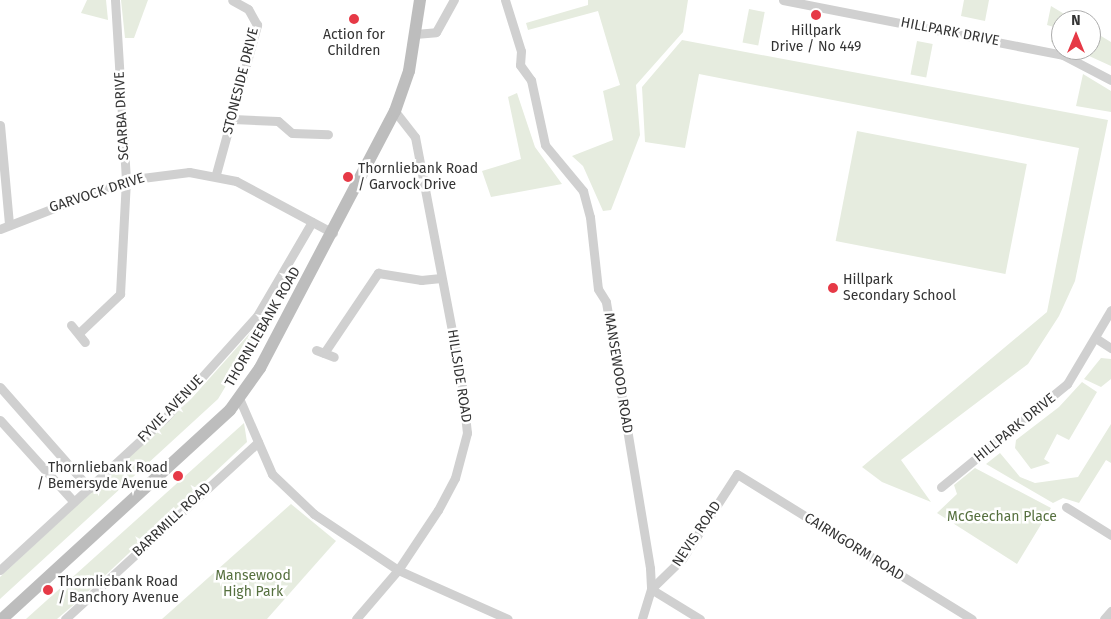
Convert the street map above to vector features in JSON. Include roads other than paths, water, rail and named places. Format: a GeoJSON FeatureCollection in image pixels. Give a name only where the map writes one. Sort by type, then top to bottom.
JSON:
{"type":"FeatureCollection","features":[{"type":"Feature","properties":{"kind":"main road","name":"THORNLIEBANK ROAD"},"geometry":{"type":"LineString","coordinates":[[2,619],[239,398],[333,233],[395,111],[409,71],[420,0]]}},
{"type":"Feature","properties":{"kind":"street","name":"SCARBA DRIVE"},"geometry":{"type":"LineString","coordinates":[[79,333],[120,294],[126,180],[115,0]]}},
{"type":"Feature","properties":{"kind":"street","name":"STONESIDE DRIVE"},"geometry":{"type":"LineString","coordinates":[[216,174],[257,25],[248,9],[232,0]]}},
{"type":"Feature","properties":{"kind":"street"},"geometry":{"type":"LineString","coordinates":[[414,34],[436,32],[454,0]]}},
{"type":"Feature","properties":{"kind":"street","name":"MANSEWOOD ROAD"},"geometry":{"type":"LineString","coordinates":[[505,0],[521,51],[520,65],[531,80],[545,145],[583,191],[588,208],[598,289],[606,302],[651,589],[642,619]]}},
{"type":"Feature","properties":{"kind":"street","name":"HILLPARK DRIVE"},"geometry":{"type":"LineString","coordinates":[[783,0],[1063,55],[1111,80]]}},
{"type":"Feature","properties":{"kind":"street","name":"HILLSIDE ROAD"},"geometry":{"type":"LineString","coordinates":[[356,619],[398,570],[455,478],[467,433],[415,137],[395,111]]}},
{"type":"Feature","properties":{"kind":"street"},"geometry":{"type":"LineString","coordinates":[[232,119],[278,121],[292,133],[328,134]]}},
{"type":"Feature","properties":{"kind":"street"},"geometry":{"type":"LineString","coordinates":[[0,125],[9,224]]}},
{"type":"Feature","properties":{"kind":"street","name":"GARVOCK DRIVE"},"geometry":{"type":"LineString","coordinates":[[0,229],[126,180],[180,173],[216,174],[333,233]]}},
{"type":"Feature","properties":{"kind":"street","name":"FYVIE AVENUE"},"geometry":{"type":"LineString","coordinates":[[0,570],[165,418],[257,316],[312,222]]}},
{"type":"Feature","properties":{"kind":"street"},"geometry":{"type":"LineString","coordinates":[[334,357],[320,352],[378,273],[420,280],[441,278]]}},
{"type":"Feature","properties":{"kind":"street","name":"HILLPARK DRIVE"},"geometry":{"type":"LineString","coordinates":[[941,487],[1057,395],[1096,339],[1111,310]]}},
{"type":"Feature","properties":{"kind":"street"},"geometry":{"type":"LineString","coordinates":[[71,325],[85,342]]}},
{"type":"Feature","properties":{"kind":"street"},"geometry":{"type":"LineString","coordinates":[[1096,339],[1111,348]]}},
{"type":"Feature","properties":{"kind":"street"},"geometry":{"type":"LineString","coordinates":[[0,386],[89,488]]}},
{"type":"Feature","properties":{"kind":"street"},"geometry":{"type":"LineString","coordinates":[[239,398],[272,474],[287,490],[349,540],[398,570],[508,619]]}},
{"type":"Feature","properties":{"kind":"street"},"geometry":{"type":"LineString","coordinates":[[0,420],[74,502]]}},
{"type":"Feature","properties":{"kind":"street","name":"BARRMILL ROAD"},"geometry":{"type":"LineString","coordinates":[[65,619],[258,442]]}},
{"type":"Feature","properties":{"kind":"street","name":"NEVIS ROAD"},"geometry":{"type":"LineString","coordinates":[[651,589],[682,560],[737,474]]}},
{"type":"Feature","properties":{"kind":"street","name":"CAIRNGORM ROAD"},"geometry":{"type":"LineString","coordinates":[[737,474],[972,619]]}},
{"type":"Feature","properties":{"kind":"street"},"geometry":{"type":"LineString","coordinates":[[1066,507],[1111,535]]}},
{"type":"Feature","properties":{"kind":"street"},"geometry":{"type":"LineString","coordinates":[[651,589],[700,619]]}},
{"type":"Feature","properties":{"kind":"street"},"geometry":{"type":"LineString","coordinates":[[1104,619],[1111,611]]}},
{"type":"Feature","properties":{"kind":"place","name":"Hillpark Drive / No 449"},"geometry":{"type":"Point","coordinates":[816,15]}},
{"type":"Feature","properties":{"kind":"place","name":"Action for Children"},"geometry":{"type":"Point","coordinates":[354,19]}},
{"type":"Feature","properties":{"kind":"place","name":"Thornliebank Road / Garvock Drive"},"geometry":{"type":"Point","coordinates":[348,177]}},
{"type":"Feature","properties":{"kind":"place","name":"Hillpark Secondary School"},"geometry":{"type":"Point","coordinates":[833,288]}},
{"type":"Feature","properties":{"kind":"place","name":"Thornliebank Road / Bemersyde Avenue"},"geometry":{"type":"Point","coordinates":[178,476]}},
{"type":"Feature","properties":{"kind":"place","name":"Thornliebank Road / Banchory Avenue"},"geometry":{"type":"Point","coordinates":[48,590]}},
{"type":"Feature","properties":{"kind":"park label","name":"McGeechan Place"},"geometry":{"type":"Point","coordinates":[1002,517]}},
{"type":"Feature","properties":{"kind":"park label","name":"Mansewood High Park"},"geometry":{"type":"Point","coordinates":[253,584]}}]}
